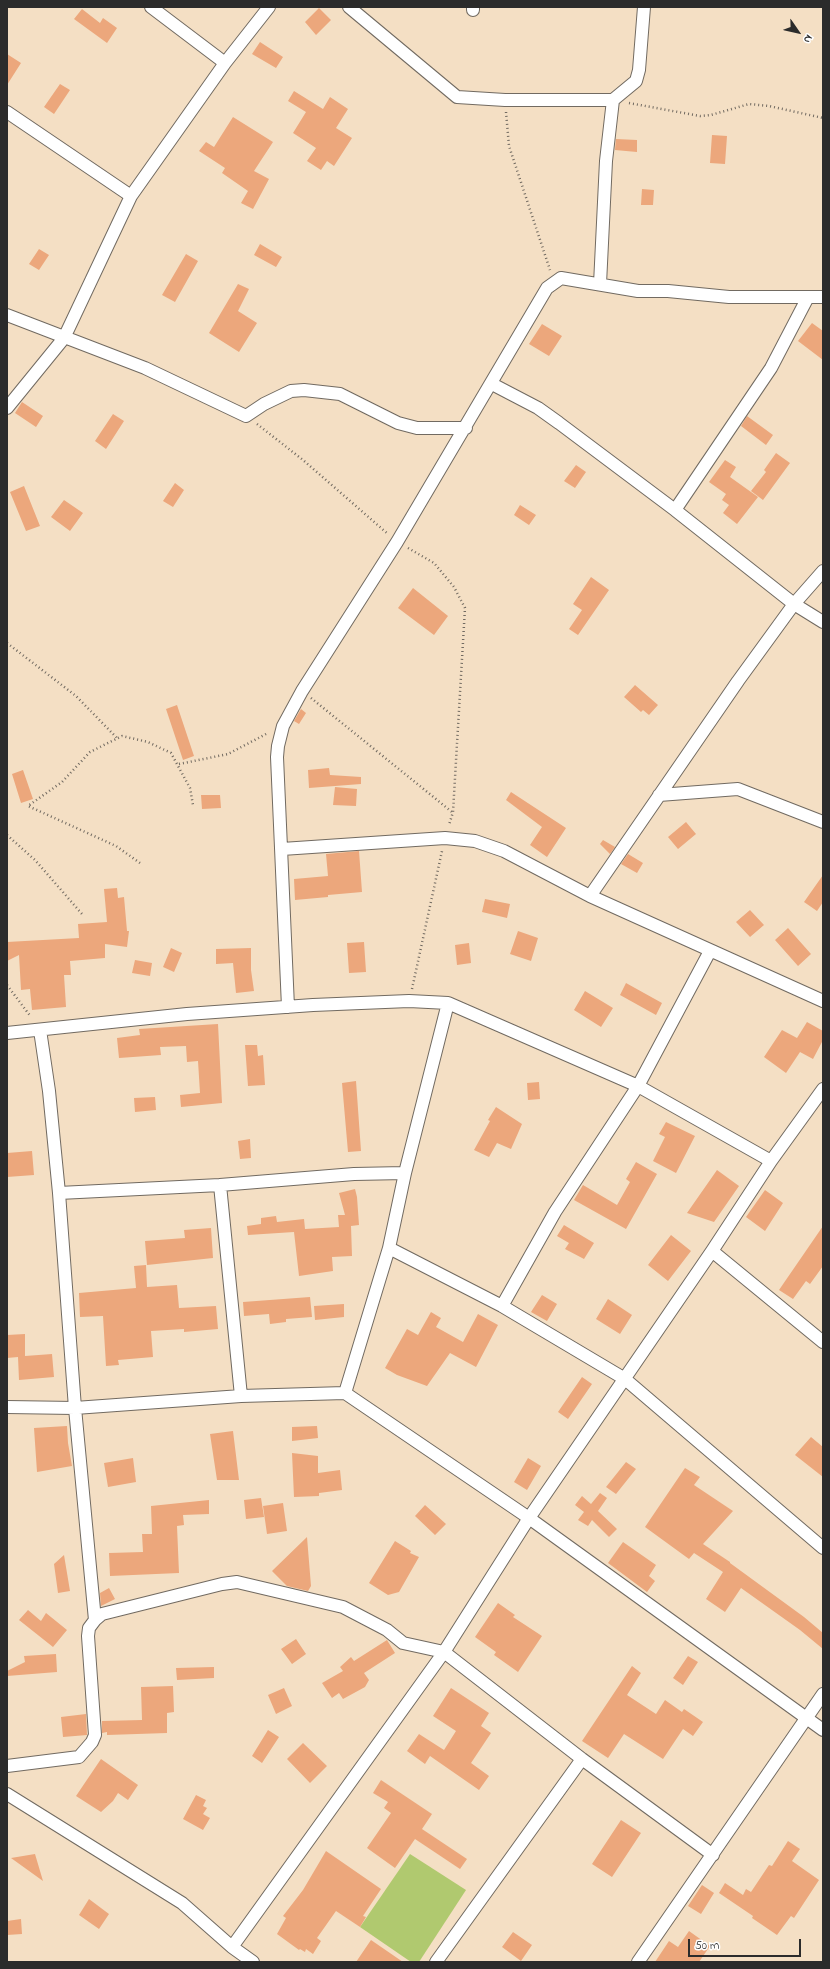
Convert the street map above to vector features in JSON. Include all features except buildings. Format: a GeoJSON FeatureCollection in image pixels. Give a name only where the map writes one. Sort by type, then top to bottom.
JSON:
{"type":"FeatureCollection","features":[{"type":"Feature","properties":{"kind":"street"},"geometry":{"type":"LineString","coordinates":[[151,7],[225,63]]}},
{"type":"Feature","properties":{"kind":"street"},"geometry":{"type":"LineString","coordinates":[[7,408],[64,338],[131,196],[225,63],[269,7]]}},
{"type":"Feature","properties":{"kind":"street"},"geometry":{"type":"LineString","coordinates":[[349,7],[457,97],[504,100],[613,100],[636,81],[639,70],[644,7]]}},
{"type":"Feature","properties":{"kind":"street"},"geometry":{"type":"LineString","coordinates":[[600,284],[606,161],[613,100]]}},
{"type":"Feature","properties":{"kind":"street"},"geometry":{"type":"LineString","coordinates":[[7,112],[131,196]]}},
{"type":"Feature","properties":{"kind":"street"},"geometry":{"type":"LineString","coordinates":[[288,1007],[278,757],[278,746],[283,726],[302,691],[397,542],[466,428],[548,288],[561,278],[638,291],[668,291],[729,297],[823,297]]}},
{"type":"Feature","properties":{"kind":"street"},"geometry":{"type":"LineString","coordinates":[[675,510],[771,368],[808,296]]}},
{"type":"Feature","properties":{"kind":"street"},"geometry":{"type":"LineString","coordinates":[[7,315],[145,368],[246,416],[264,404],[291,391],[304,390],[340,394],[398,422],[417,428],[466,428]]}},
{"type":"Feature","properties":{"kind":"street"},"geometry":{"type":"LineString","coordinates":[[492,384],[543,412],[675,510],[794,604],[823,622]]}},
{"type":"Feature","properties":{"kind":"street"},"geometry":{"type":"LineString","coordinates":[[590,896],[658,795],[794,604],[823,572]]}},
{"type":"Feature","properties":{"kind":"street"},"geometry":{"type":"LineString","coordinates":[[658,795],[738,789],[823,822]]}},
{"type":"Feature","properties":{"kind":"street"},"geometry":{"type":"LineString","coordinates":[[282,849],[445,838],[475,841],[504,851],[590,896],[710,951],[823,1000]]}},
{"type":"Feature","properties":{"kind":"street"},"geometry":{"type":"LineString","coordinates":[[502,1306],[555,1212],[638,1086],[710,951]]}},
{"type":"Feature","properties":{"kind":"street"},"geometry":{"type":"LineString","coordinates":[[7,1033],[187,1014],[288,1007],[409,1001],[448,1004],[638,1086],[771,1161]]}},
{"type":"Feature","properties":{"kind":"street"},"geometry":{"type":"LineString","coordinates":[[345,1393],[389,1248],[405,1173],[448,1004]]}},
{"type":"Feature","properties":{"kind":"street"},"geometry":{"type":"LineString","coordinates":[[40,1030],[49,1090],[60,1194],[75,1408],[94,1620]]}},
{"type":"Feature","properties":{"kind":"street"},"geometry":{"type":"LineString","coordinates":[[232,1948],[444,1652],[529,1518],[712,1251],[771,1161],[823,1089]]}},
{"type":"Feature","properties":{"kind":"street"},"geometry":{"type":"LineString","coordinates":[[60,1194],[220,1185],[354,1174],[405,1173]]}},
{"type":"Feature","properties":{"kind":"street"},"geometry":{"type":"LineString","coordinates":[[220,1185],[241,1396]]}},
{"type":"Feature","properties":{"kind":"street"},"geometry":{"type":"LineString","coordinates":[[389,1248],[502,1306],[625,1379],[823,1548]]}},
{"type":"Feature","properties":{"kind":"street"},"geometry":{"type":"LineString","coordinates":[[712,1251],[823,1342]]}},
{"type":"Feature","properties":{"kind":"street"},"geometry":{"type":"LineString","coordinates":[[7,1407],[75,1408],[241,1396],[345,1393],[529,1518],[807,1720],[823,1730]]}},
{"type":"Feature","properties":{"kind":"street"},"geometry":{"type":"LineString","coordinates":[[7,1766],[79,1757],[92,1742],[95,1735],[88,1636],[89,1628],[94,1620],[102,1614],[222,1584],[236,1582],[343,1607],[387,1630],[403,1643],[444,1652],[582,1759],[713,1855]]}},
{"type":"Feature","properties":{"kind":"street"},"geometry":{"type":"LineString","coordinates":[[638,1962],[807,1720],[823,1694]]}},
{"type":"Feature","properties":{"kind":"street"},"geometry":{"type":"LineString","coordinates":[[436,1962],[582,1759]]}},
{"type":"Feature","properties":{"kind":"street"},"geometry":{"type":"LineString","coordinates":[[7,1794],[182,1903],[232,1948],[253,1962]]}},
{"type":"Feature","properties":{"kind":"path"},"geometry":{"type":"LineString","coordinates":[[504,100],[509,146],[554,282]]}},
{"type":"Feature","properties":{"kind":"path"},"geometry":{"type":"LineString","coordinates":[[613,100],[700,116],[711,115],[749,104],[769,106],[823,118]]}},
{"type":"Feature","properties":{"kind":"path"},"geometry":{"type":"LineString","coordinates":[[246,416],[303,460],[397,542],[434,563],[454,587],[465,608],[453,812],[445,838],[409,1001]]}},
{"type":"Feature","properties":{"kind":"path"},"geometry":{"type":"LineString","coordinates":[[7,644],[76,696],[117,738]]}},
{"type":"Feature","properties":{"kind":"path"},"geometry":{"type":"LineString","coordinates":[[302,691],[453,812]]}},
{"type":"Feature","properties":{"kind":"path"},"geometry":{"type":"LineString","coordinates":[[179,764],[228,754],[283,726]]}},
{"type":"Feature","properties":{"kind":"path"},"geometry":{"type":"LineString","coordinates":[[140,863],[116,846],[28,806],[62,782],[90,752],[122,736],[148,742],[172,753],[190,788],[193,805]]}},
{"type":"Feature","properties":{"kind":"path"},"geometry":{"type":"LineString","coordinates":[[7,835],[35,860],[82,914]]}},
{"type":"Feature","properties":{"kind":"path"},"geometry":{"type":"LineString","coordinates":[[7,985],[40,1030]]}},
{"type":"Feature","properties":{"kind":"green space"},"geometry":{"type":"Polygon","coordinates":[[[410,1854],[466,1890],[419,1962],[411,1962],[360,1927],[410,1854]]]}}]}
